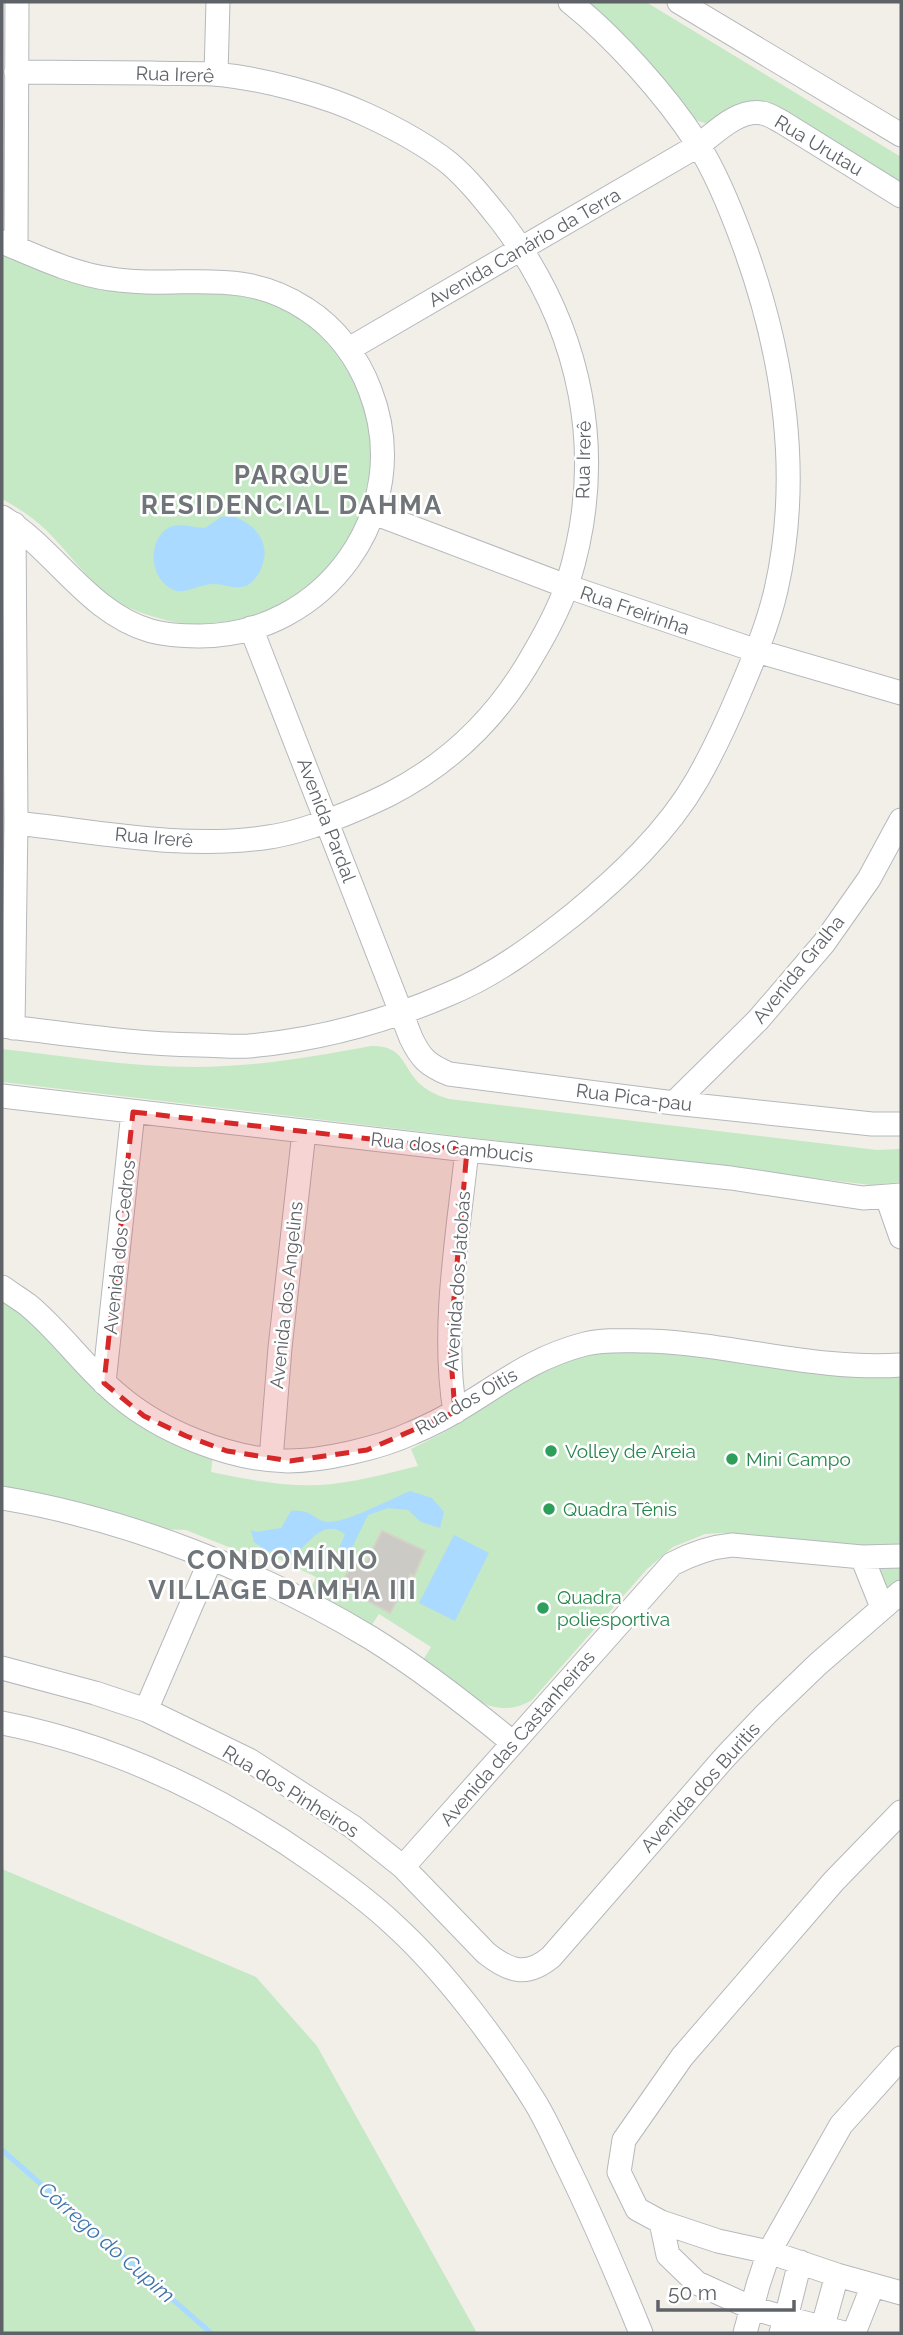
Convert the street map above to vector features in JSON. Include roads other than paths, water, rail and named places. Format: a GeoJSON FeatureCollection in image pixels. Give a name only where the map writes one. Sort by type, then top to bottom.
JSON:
{"type":"FeatureCollection","features":[{"type":"Feature","properties":{"kind":"street"},"geometry":{"type":"LineString","coordinates":[[8,520],[116,616],[151,631],[180,636],[220,636],[251,628],[295,609],[319,592],[341,571],[358,547],[374,513],[383,463],[382,433],[376,404],[349,349],[308,310],[283,295],[226,281],[113,280],[78,273],[9,245],[17,2]]}},
{"type":"Feature","properties":{"kind":"street"},"geometry":{"type":"LineString","coordinates":[[216,74],[218,2]]}},
{"type":"Feature","properties":{"kind":"street"},"geometry":{"type":"LineString","coordinates":[[8,520],[16,823],[7,1027],[158,1044],[248,1046],[323,1035],[401,1013],[452,993],[503,967],[610,884],[666,823],[695,783],[727,722],[757,651],[776,590],[785,531],[788,466],[781,378],[761,292],[734,220],[699,145],[663,96],[628,57],[569,2]]}},
{"type":"Feature","properties":{"kind":"street"},"geometry":{"type":"LineString","coordinates":[[680,2],[901,135]]}},
{"type":"Feature","properties":{"kind":"street","name":"Rua Irerê"},"geometry":{"type":"LineString","coordinates":[[16,72],[216,74],[323,97],[411,137],[450,164],[485,201],[522,248],[548,295],[570,347],[584,407],[586,458],[583,516],[577,550],[566,586],[546,632],[521,676],[482,727],[445,760],[390,794],[327,821],[272,837],[223,842],[157,839],[16,823]]}},
{"type":"Feature","properties":{"kind":"street","name":"Rua Urutau"},"geometry":{"type":"LineString","coordinates":[[699,145],[737,117],[749,113],[763,113],[901,196]]}},
{"type":"Feature","properties":{"kind":"street","name":"Avenida Canário da Terra"},"geometry":{"type":"LineString","coordinates":[[349,349],[699,145]]}},
{"type":"Feature","properties":{"kind":"street","name":"Rua Freirinha"},"geometry":{"type":"LineString","coordinates":[[374,513],[566,586],[757,651],[901,694]]}},
{"type":"Feature","properties":{"kind":"street","name":"Avenida Pardal"},"geometry":{"type":"LineString","coordinates":[[251,628],[401,1013]]}},
{"type":"Feature","properties":{"kind":"street","name":"Avenida Gralha"},"geometry":{"type":"LineString","coordinates":[[674,1102],[758,1020],[824,943],[869,879],[901,820]]}},
{"type":"Feature","properties":{"kind":"street","name":"Rua Pica-pau"},"geometry":{"type":"LineString","coordinates":[[401,1013],[419,1055],[432,1067],[449,1074],[674,1102],[901,1125]]}},
{"type":"Feature","properties":{"kind":"street","name":"Rua dos Cambucis"},"geometry":{"type":"LineString","coordinates":[[2,1096],[731,1178],[863,1198],[894,1196]]}},
{"type":"Feature","properties":{"kind":"street","name":"Avenida dos Cedros"},"geometry":{"type":"LineString","coordinates":[[104,1383],[133,1112]]}},
{"type":"Feature","properties":{"kind":"street","name":"Avenida dos Angelins"},"geometry":{"type":"LineString","coordinates":[[271,1459],[279,1348],[304,1132]]}},
{"type":"Feature","properties":{"kind":"street","name":"Avenida dos Jatobás"},"geometry":{"type":"LineString","coordinates":[[455,1412],[450,1376],[450,1344],[454,1271],[467,1150]]}},
{"type":"Feature","properties":{"kind":"street"},"geometry":{"type":"LineString","coordinates":[[894,1196],[901,1237]]}},
{"type":"Feature","properties":{"kind":"street","name":"Rua dos Oitis"},"geometry":{"type":"LineString","coordinates":[[2,1287],[28,1305],[104,1383],[144,1416],[186,1436],[227,1451],[290,1461],[367,1450],[408,1435],[455,1412],[518,1371],[540,1360],[586,1344],[673,1342],[863,1367],[901,1365]]}},
{"type":"Feature","properties":{"kind":"street"},"geometry":{"type":"LineString","coordinates":[[2,1498],[86,1516],[211,1559],[312,1604],[415,1667],[512,1742]]}},
{"type":"Feature","properties":{"kind":"street","name":"Avenida das Castanheiras"},"geometry":{"type":"LineString","coordinates":[[403,1867],[672,1564],[715,1546],[732,1545],[862,1556],[901,1556]]}},
{"type":"Feature","properties":{"kind":"street"},"geometry":{"type":"LineString","coordinates":[[862,1556],[882,1607]]}},
{"type":"Feature","properties":{"kind":"street"},"geometry":{"type":"LineString","coordinates":[[146,1710],[211,1559]]}},
{"type":"Feature","properties":{"kind":"street","name":"Avenida dos Buritis"},"geometry":{"type":"LineString","coordinates":[[501,1966],[526,1969],[538,1967],[551,1957],[765,1714],[901,1592]]}},
{"type":"Feature","properties":{"kind":"street","name":"Rua dos Pinheiros"},"geometry":{"type":"LineString","coordinates":[[2,1668],[146,1710],[249,1760],[353,1827],[403,1867],[486,1954],[501,1966]]}},
{"type":"Feature","properties":{"kind":"street"},"geometry":{"type":"LineString","coordinates":[[2,1723],[102,1750],[160,1772],[215,1800],[283,1840],[341,1881],[394,1924],[447,1981],[490,2035],[537,2103],[596,2223],[640,2333]]}},
{"type":"Feature","properties":{"kind":"street"},"geometry":{"type":"LineString","coordinates":[[901,1812],[834,1881],[682,2057],[624,2140],[620,2172],[637,2208],[661,2222],[901,2293]]}},
{"type":"Feature","properties":{"kind":"street"},"geometry":{"type":"LineString","coordinates":[[745,2333],[769,2252],[841,2125],[901,2058]]}},
{"type":"Feature","properties":{"kind":"street"},"geometry":{"type":"LineString","coordinates":[[661,2222],[668,2255],[697,2283],[752,2308],[783,2326],[829,2332],[837,2275]]}},
{"type":"Feature","properties":{"kind":"street"},"geometry":{"type":"LineString","coordinates":[[783,2326],[800,2262]]}},
{"type":"Feature","properties":{"kind":"street"},"geometry":{"type":"LineString","coordinates":[[854,2333],[873,2285]]}},
{"type":"Feature","properties":{"kind":"water"},"geometry":{"type":"Polygon","coordinates":[[[232,516],[253,528],[264,547],[262,566],[251,583],[239,587],[211,584],[185,591],[168,587],[158,575],[154,561],[155,546],[162,533],[177,525],[205,528],[221,517],[232,516]]]}},
{"type":"Feature","properties":{"kind":"water"},"geometry":{"type":"Polygon","coordinates":[[[410,1491],[432,1498],[444,1512],[440,1528],[421,1522],[408,1510],[388,1508],[368,1515],[349,1554],[338,1551],[345,1534],[330,1529],[318,1534],[295,1554],[267,1551],[254,1542],[251,1530],[256,1532],[281,1528],[291,1511],[303,1511],[322,1521],[335,1522],[410,1491]]]}},
{"type":"Feature","properties":{"kind":"water"},"geometry":{"type":"Polygon","coordinates":[[[454,1535],[489,1553],[455,1621],[419,1603],[454,1535]]]}},
{"type":"Feature","properties":{"kind":"waterway","name":"Córrego do Cupim"},"geometry":{"type":"LineString","coordinates":[[2,2150],[211,2333]]}},
{"type":"Feature","properties":{"kind":"place","name":"Volley de Areia"},"geometry":{"type":"Point","coordinates":[551,1451]}},
{"type":"Feature","properties":{"kind":"place","name":"Mini Campo"},"geometry":{"type":"Point","coordinates":[732,1459]}},
{"type":"Feature","properties":{"kind":"place","name":"Quadra Tênis"},"geometry":{"type":"Point","coordinates":[549,1509]}},
{"type":"Feature","properties":{"kind":"place","name":"Quadra poliesportiva"},"geometry":{"type":"Point","coordinates":[543,1608]}},
{"type":"Feature","properties":{"kind":"district","name":"PARQUE RESIDENCIAL DAHMA"},"geometry":{"type":"Point","coordinates":[292,490]}},
{"type":"Feature","properties":{"kind":"district","name":"CONDOMÍNIO VILLAGE DAMHA III"},"geometry":{"type":"Point","coordinates":[283,1575]}}]}
